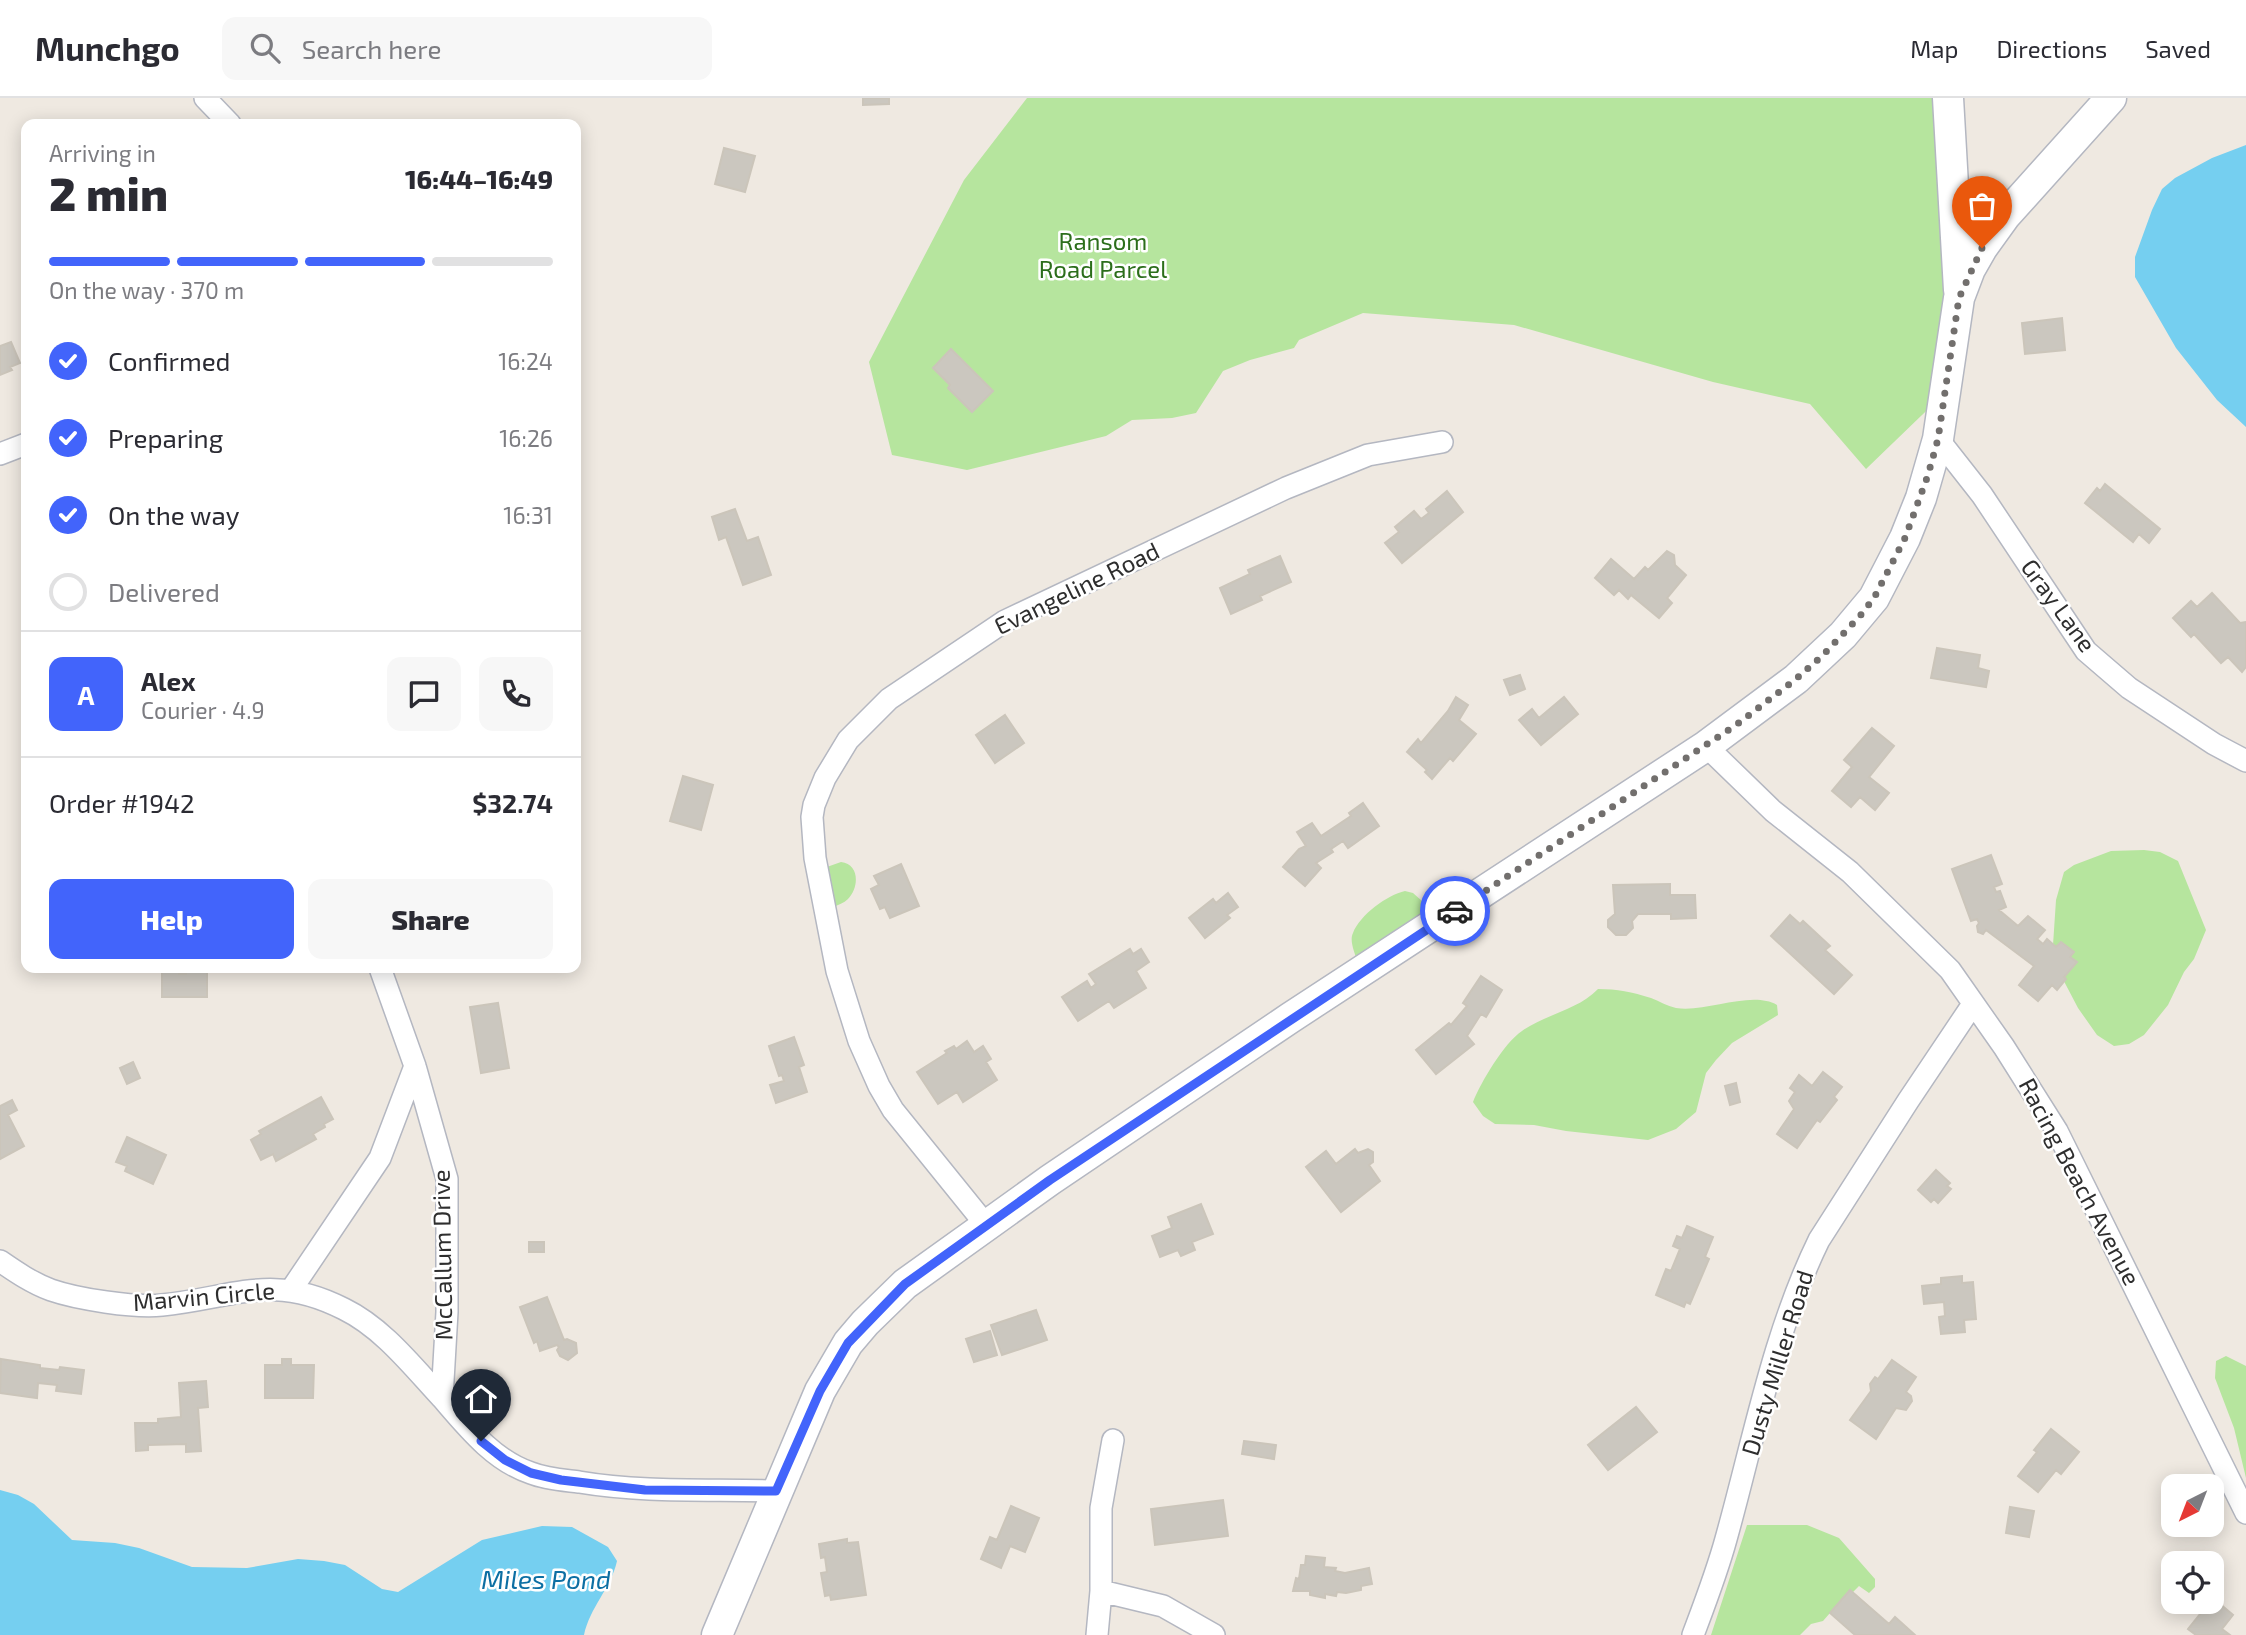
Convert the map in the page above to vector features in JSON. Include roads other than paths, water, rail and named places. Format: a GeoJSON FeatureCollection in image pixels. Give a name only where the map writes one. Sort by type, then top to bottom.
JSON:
{"type":"FeatureCollection","features":[{"type":"Feature","properties":{"kind":"main road"},"geometry":{"type":"LineString","coordinates":[[717,1635],[820,1391],[848,1343],[905,1284],[986,1225],[1290,1018],[1706,746],[1796,679],[1860,616],[1874,598],[1905,538],[1938,439],[1959,298],[1948,98]]}},
{"type":"Feature","properties":{"kind":"main road"},"geometry":{"type":"LineString","coordinates":[[1959,298],[1982,248],[2005,216],[2111,98]]}},
{"type":"Feature","properties":{"kind":"street"},"geometry":{"type":"LineString","coordinates":[[205,98],[225,119]]}},
{"type":"Feature","properties":{"kind":"street","name":"Gray Lane"},"geometry":{"type":"LineString","coordinates":[[1938,439],[1982,495],[2086,652],[2129,688],[2214,744],[2246,761]]}},
{"type":"Feature","properties":{"kind":"street","name":"Evangeline Road"},"geometry":{"type":"LineString","coordinates":[[986,1225],[894,1110],[879,1086],[859,1041],[838,971],[816,858],[812,817],[825,778],[848,740],[889,699],[1005,621],[1302,481],[1368,454],[1441,442]]}},
{"type":"Feature","properties":{"kind":"street"},"geometry":{"type":"LineString","coordinates":[[0,454],[21,446]]}},
{"type":"Feature","properties":{"kind":"street","name":"Racing Beach Avenue"},"geometry":{"type":"LineString","coordinates":[[1706,746],[1773,811],[1850,872],[1950,970],[2004,1046],[2057,1131],[2246,1513]]}},
{"type":"Feature","properties":{"kind":"street","name":"McCallum Drive"},"geometry":{"type":"LineString","coordinates":[[382,973],[415,1066],[447,1178],[447,1312],[442,1398]]}},
{"type":"Feature","properties":{"kind":"street","name":"Dusty Miller Road"},"geometry":{"type":"LineString","coordinates":[[1693,1635],[1726,1541],[1782,1336],[1809,1261],[1819,1240],[1893,1124],[1973,1004]]}},
{"type":"Feature","properties":{"kind":"street","name":"Marvin Circle"},"geometry":{"type":"LineString","coordinates":[[290,1290],[380,1158],[415,1066]]}},
{"type":"Feature","properties":{"kind":"street","name":"Marvin Circle"},"geometry":{"type":"LineString","coordinates":[[0,1261],[23,1277],[52,1290],[121,1304],[161,1305],[265,1288],[290,1290],[345,1309],[371,1326],[442,1398]]}},
{"type":"Feature","properties":{"kind":"street"},"geometry":{"type":"LineString","coordinates":[[442,1398],[481,1441],[505,1460],[531,1473],[600,1486],[645,1490],[776,1491]]}},
{"type":"Feature","properties":{"kind":"street"},"geometry":{"type":"LineString","coordinates":[[1097,1635],[1101,1591],[1101,1508],[1114,1440]]}},
{"type":"Feature","properties":{"kind":"street"},"geometry":{"type":"LineString","coordinates":[[1101,1591],[1163,1606],[1214,1635]]}},
{"type":"Feature","properties":{"kind":"water"},"geometry":{"type":"Polygon","coordinates":[[[2246,145],[2246,427],[2217,400],[2176,348],[2135,277],[2135,257],[2162,189],[2175,178],[2212,158],[2246,145]]]}},
{"type":"Feature","properties":{"kind":"water","name":"Miles Pond"},"geometry":{"type":"Polygon","coordinates":[[[0,1490],[18,1495],[34,1504],[72,1540],[115,1543],[139,1548],[192,1567],[247,1568],[298,1559],[324,1561],[345,1565],[382,1589],[398,1592],[482,1540],[542,1526],[572,1527],[608,1547],[617,1561],[584,1635],[0,1635],[0,1490]]]}},
{"type":"Feature","properties":{"kind":"park label","name":"Ransom Road Parcel"},"geometry":{"type":"Point","coordinates":[1103,256]}}]}
